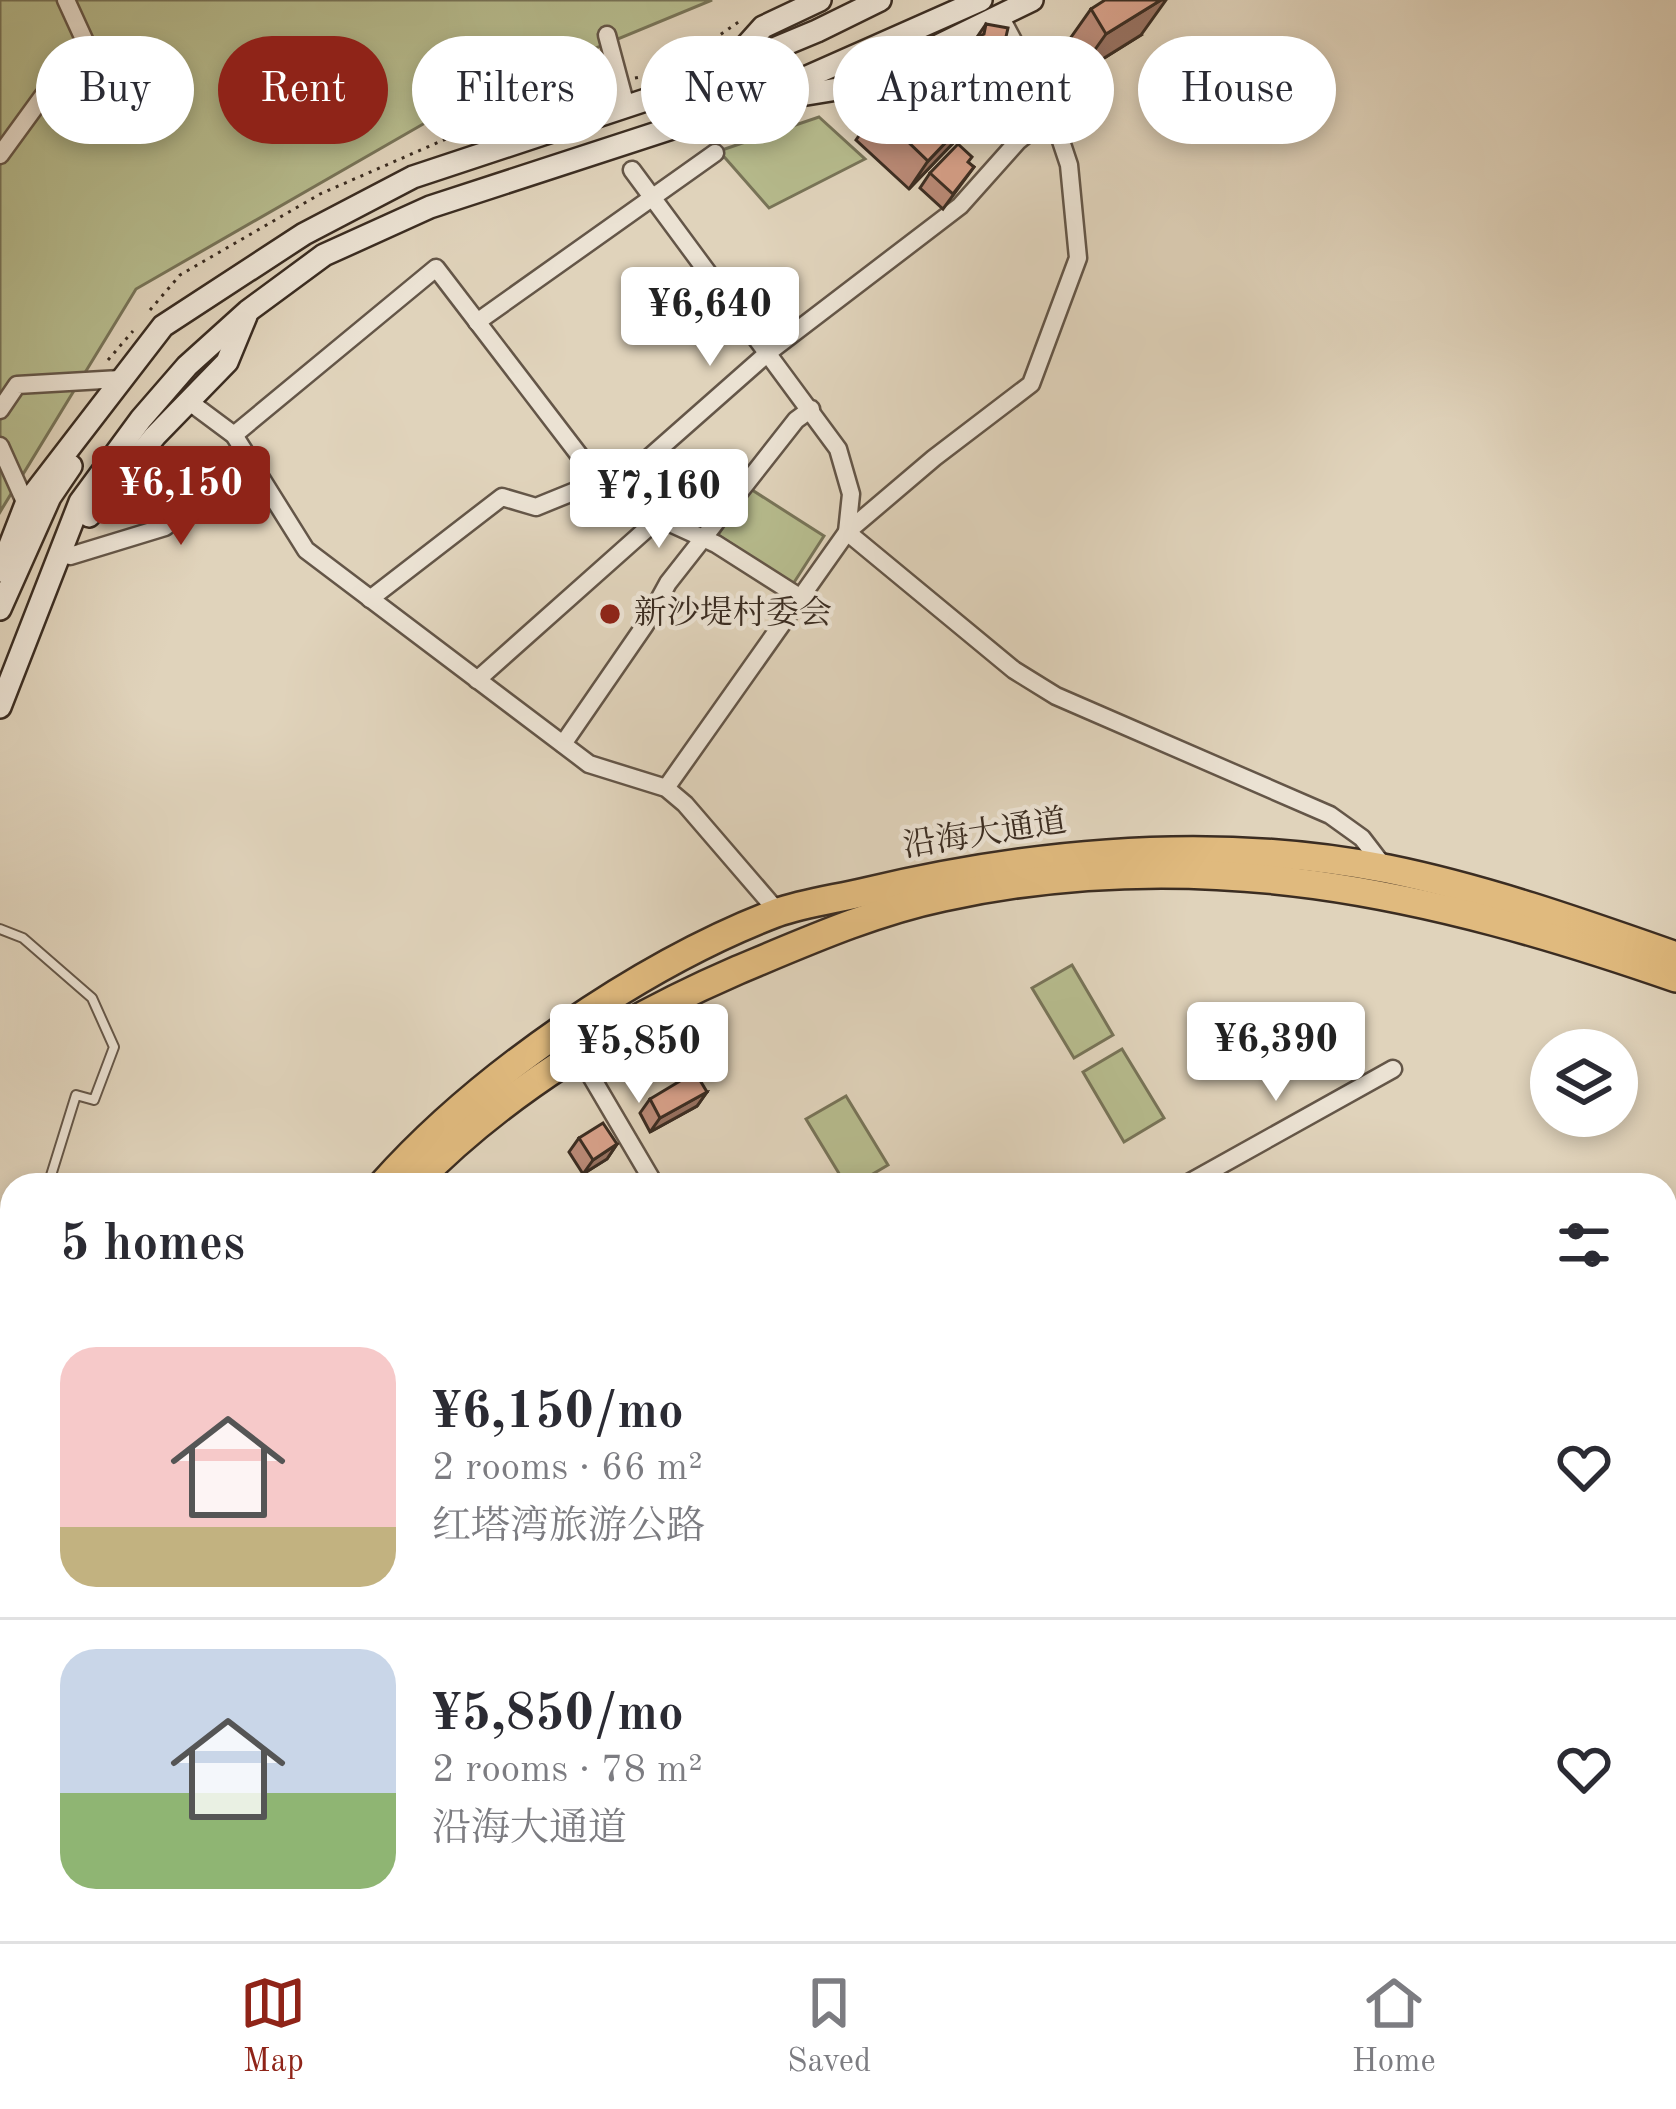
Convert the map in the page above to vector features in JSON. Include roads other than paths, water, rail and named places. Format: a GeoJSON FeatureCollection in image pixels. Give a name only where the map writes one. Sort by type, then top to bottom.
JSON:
{"type":"FeatureCollection","features":[{"type":"Feature","properties":{"kind":"highway","name":"沿海大通道"},"geometry":{"type":"LineString","coordinates":[[393,1173],[420,1142],[570,1042],[836,928],[940,874],[1071,857],[1185,851],[1268,854],[1386,869],[1573,920],[1676,956]]}},
{"type":"Feature","properties":{"kind":"highway","name":"沿海大通道"},"geometry":{"type":"LineString","coordinates":[[426,1173],[570,1042],[668,965],[778,912],[943,897],[1066,878],[1183,872],[1268,877],[1412,899],[1676,978]]}},
{"type":"Feature","properties":{"kind":"main road"},"geometry":{"type":"LineString","coordinates":[[755,36],[763,27],[820,0]]}},
{"type":"Feature","properties":{"kind":"main road"},"geometry":{"type":"LineString","coordinates":[[799,36],[880,0]]}},
{"type":"Feature","properties":{"kind":"main road"},"geometry":{"type":"LineString","coordinates":[[809,76],[981,0]]}},
{"type":"Feature","properties":{"kind":"main road"},"geometry":{"type":"LineString","coordinates":[[809,94],[856,86],[1032,0]]}},
{"type":"Feature","properties":{"kind":"main road"},"geometry":{"type":"LineString","coordinates":[[0,571],[26,504],[163,326],[304,234],[413,177],[641,100]]}},
{"type":"Feature","properties":{"kind":"main road"},"geometry":{"type":"LineString","coordinates":[[0,707],[80,502],[187,366],[248,311],[324,255],[430,207],[641,138]]}},
{"type":"Feature","properties":{"kind":"main road"},"geometry":{"type":"LineString","coordinates":[[2,635],[27,633],[46,608],[94,506],[227,362],[248,311]]}},
{"type":"Feature","properties":{"kind":"main road"},"geometry":{"type":"LineString","coordinates":[[0,609],[50,497],[97,428],[100,407]]}},
{"type":"Feature","properties":{"kind":"street"},"geometry":{"type":"LineString","coordinates":[[0,154],[43,96],[75,76],[88,58],[83,34],[66,0]]}},
{"type":"Feature","properties":{"kind":"street"},"geometry":{"type":"LineString","coordinates":[[1000,16],[1011,36]]}},
{"type":"Feature","properties":{"kind":"street"},"geometry":{"type":"LineString","coordinates":[[607,35],[626,106]]}},
{"type":"Feature","properties":{"kind":"street"},"geometry":{"type":"LineString","coordinates":[[370,599],[502,497],[536,507],[642,464],[769,352],[961,206],[1015,144]]}},
{"type":"Feature","properties":{"kind":"street"},"geometry":{"type":"LineString","coordinates":[[666,788],[848,532],[1031,384],[1078,258],[1070,165],[1063,144]]}},
{"type":"Feature","properties":{"kind":"street"},"geometry":{"type":"LineString","coordinates":[[477,322],[715,153]]}},
{"type":"Feature","properties":{"kind":"street"},"geometry":{"type":"LineString","coordinates":[[632,170],[838,449],[850,494],[848,532]]}},
{"type":"Feature","properties":{"kind":"street"},"geometry":{"type":"LineString","coordinates":[[234,435],[436,268],[599,481],[801,598]]}},
{"type":"Feature","properties":{"kind":"street"},"geometry":{"type":"LineString","coordinates":[[2,404],[17,385],[120,379]]}},
{"type":"Feature","properties":{"kind":"street"},"geometry":{"type":"LineString","coordinates":[[191,403],[234,435],[306,550],[589,764],[666,788],[686,804],[778,912]]}},
{"type":"Feature","properties":{"kind":"street"},"geometry":{"type":"LineString","coordinates":[[563,744],[645,625],[668,583],[796,420],[811,409]]}},
{"type":"Feature","properties":{"kind":"street"},"geometry":{"type":"LineString","coordinates":[[0,446],[26,504]]}},
{"type":"Feature","properties":{"kind":"street"},"geometry":{"type":"LineString","coordinates":[[70,556],[165,527],[250,461]]}},
{"type":"Feature","properties":{"kind":"street"},"geometry":{"type":"LineString","coordinates":[[477,680],[659,518]]}},
{"type":"Feature","properties":{"kind":"street"},"geometry":{"type":"LineString","coordinates":[[848,532],[1014,670],[1056,697],[1330,815],[1362,838],[1386,869]]}},
{"type":"Feature","properties":{"kind":"street"},"geometry":{"type":"LineString","coordinates":[[570,1042],[648,1173]]}},
{"type":"Feature","properties":{"kind":"street"},"geometry":{"type":"LineString","coordinates":[[1209,1173],[1393,1070]]}},
{"type":"Feature","properties":{"kind":"lane"},"geometry":{"type":"LineString","coordinates":[[0,929],[23,938],[92,998],[114,1047],[94,1100],[76,1095],[52,1173]]}},
{"type":"Feature","properties":{"kind":"place","name":"新沙堤村委会"},"geometry":{"type":"Point","coordinates":[610,614]}}]}
